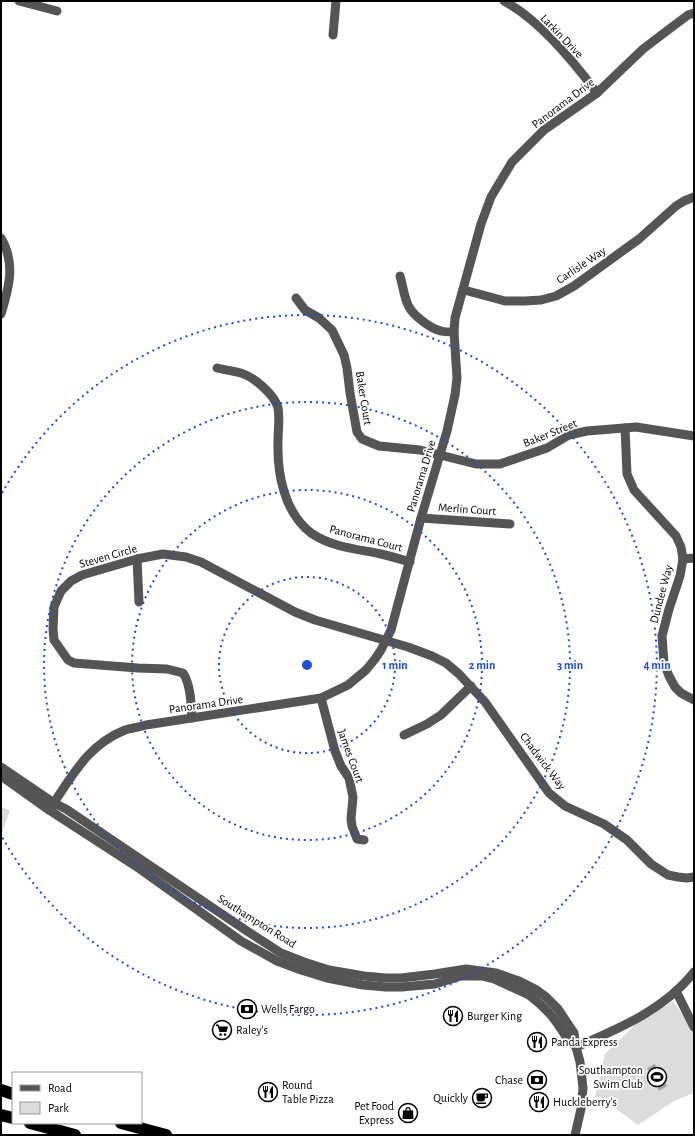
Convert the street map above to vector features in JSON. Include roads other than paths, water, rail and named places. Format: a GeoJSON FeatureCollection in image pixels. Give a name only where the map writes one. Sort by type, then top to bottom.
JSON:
{"type":"FeatureCollection","features":[{"type":"Feature","properties":{"kind":"highway"},"geometry":{"type":"LineString","coordinates":[[1,1090],[12,1094]]}},
{"type":"Feature","properties":{"kind":"highway"},"geometry":{"type":"LineString","coordinates":[[1,1115],[12,1118]]}},
{"type":"Feature","properties":{"kind":"highway"},"geometry":{"type":"LineString","coordinates":[[32,1124],[61,1135]]}},
{"type":"Feature","properties":{"kind":"highway"},"geometry":{"type":"LineString","coordinates":[[32,1124],[75,1135]]}},
{"type":"Feature","properties":{"kind":"highway"},"geometry":{"type":"LineString","coordinates":[[125,1124],[166,1135]]}},
{"type":"Feature","properties":{"kind":"street"},"geometry":{"type":"LineString","coordinates":[[19,1],[57,11]]}},
{"type":"Feature","properties":{"kind":"street"},"geometry":{"type":"LineString","coordinates":[[333,34],[336,1]]}},
{"type":"Feature","properties":{"kind":"street","name":"Larkin Drive"},"geometry":{"type":"LineString","coordinates":[[504,1],[516,8],[539,28],[598,93]]}},
{"type":"Feature","properties":{"kind":"street","name":"Panorama Drive"},"geometry":{"type":"LineString","coordinates":[[51,806],[80,764],[97,747],[126,730],[146,725],[321,698],[348,685],[366,670],[381,650],[391,630],[421,518],[447,431],[457,384],[454,332],[455,318],[491,197],[512,162],[544,130],[598,93],[643,49],[688,15],[694,13]]}},
{"type":"Feature","properties":{"kind":"street","name":"Carlisle Way"},"geometry":{"type":"LineString","coordinates":[[464,290],[505,301],[541,300],[556,296],[574,286],[639,239],[676,206],[694,197]]}},
{"type":"Feature","properties":{"kind":"street"},"geometry":{"type":"LineString","coordinates":[[1,238],[6,248],[10,270],[9,283],[1,314]]}},
{"type":"Feature","properties":{"kind":"street"},"geometry":{"type":"LineString","coordinates":[[400,276],[409,308],[428,326],[440,331],[454,332]]}},
{"type":"Feature","properties":{"kind":"street","name":"Baker Court"},"geometry":{"type":"LineString","coordinates":[[296,298],[305,310],[319,318],[332,330],[344,355],[357,432],[362,438],[379,446],[420,450],[440,455]]}},
{"type":"Feature","properties":{"kind":"street","name":"Panorama Court"},"geometry":{"type":"LineString","coordinates":[[217,368],[243,374],[258,383],[270,394],[278,407],[280,473],[287,502],[300,522],[311,532],[326,542],[382,554],[410,562]]}},
{"type":"Feature","properties":{"kind":"street","name":"Baker Street"},"geometry":{"type":"LineString","coordinates":[[440,455],[476,464],[500,464],[547,448],[569,436],[586,431],[636,427],[694,436]]}},
{"type":"Feature","properties":{"kind":"street","name":"Dundee Way"},"geometry":{"type":"LineString","coordinates":[[625,428],[627,474],[634,490],[676,536],[681,547],[683,559],[680,576],[668,609],[662,636],[664,663],[675,687],[681,693],[694,700]]}},
{"type":"Feature","properties":{"kind":"street","name":"Merlin Court"},"geometry":{"type":"LineString","coordinates":[[421,518],[510,524]]}},
{"type":"Feature","properties":{"kind":"street","name":"Steven Circle"},"geometry":{"type":"LineString","coordinates":[[192,718],[189,692],[186,678],[183,674],[167,670],[74,663],[68,660],[54,640],[53,629],[54,607],[61,591],[71,581],[82,574],[137,559],[163,554],[186,557],[201,562],[295,612],[315,620],[386,641]]}},
{"type":"Feature","properties":{"kind":"street"},"geometry":{"type":"LineString","coordinates":[[683,559],[694,558]]}},
{"type":"Feature","properties":{"kind":"street"},"geometry":{"type":"LineString","coordinates":[[137,559],[139,602]]}},
{"type":"Feature","properties":{"kind":"street","name":"Chadwick Way"},"geometry":{"type":"LineString","coordinates":[[386,641],[432,656],[446,663],[459,674],[485,702],[549,793],[565,806],[604,824],[627,840],[651,864],[668,875],[678,878],[694,877]]}},
{"type":"Feature","properties":{"kind":"street"},"geometry":{"type":"LineString","coordinates":[[404,735],[427,724],[441,715],[471,686]]}},
{"type":"Feature","properties":{"kind":"street","name":"James Court"},"geometry":{"type":"LineString","coordinates":[[321,698],[334,751],[349,778],[353,797],[351,819],[352,826],[357,839],[364,840]]}},
{"type":"Feature","properties":{"kind":"street","name":"Southampton Road"},"geometry":{"type":"LineString","coordinates":[[1,767],[51,806],[241,941],[277,961],[327,978],[370,986],[402,987],[435,984],[462,976],[482,976],[494,979],[529,995],[551,1015],[557,1022],[566,1038],[576,1047],[580,1062],[583,1088],[581,1109],[575,1135]]}},
{"type":"Feature","properties":{"kind":"street","name":"Southampton Road"},"geometry":{"type":"LineString","coordinates":[[1,776],[51,806]]}},
{"type":"Feature","properties":{"kind":"street"},"geometry":{"type":"LineString","coordinates":[[576,1047],[640,1017],[676,991],[694,972]]}},
{"type":"Feature","properties":{"kind":"street"},"geometry":{"type":"LineString","coordinates":[[676,991],[694,1027]]}},
{"type":"Feature","properties":{"kind":"place","name":"Wells Fargo"},"geometry":{"type":"Point","coordinates":[247,1009]}},
{"type":"Feature","properties":{"kind":"place","name":"Burger King"},"geometry":{"type":"Point","coordinates":[453,1016]}},
{"type":"Feature","properties":{"kind":"place","name":"Raley's"},"geometry":{"type":"Point","coordinates":[222,1030]}},
{"type":"Feature","properties":{"kind":"place","name":"Panda Express"},"geometry":{"type":"Point","coordinates":[537,1042]}},
{"type":"Feature","properties":{"kind":"place","name":"Southampton Swim Club"},"geometry":{"type":"Point","coordinates":[657,1077]}},
{"type":"Feature","properties":{"kind":"place","name":"Chase"},"geometry":{"type":"Point","coordinates":[537,1080]}},
{"type":"Feature","properties":{"kind":"place","name":"Round Table Pizza"},"geometry":{"type":"Point","coordinates":[268,1092]}},
{"type":"Feature","properties":{"kind":"place","name":"Quickly"},"geometry":{"type":"Point","coordinates":[482,1098]}},
{"type":"Feature","properties":{"kind":"place","name":"Huckleberry's"},"geometry":{"type":"Point","coordinates":[539,1102]}},
{"type":"Feature","properties":{"kind":"place","name":"Pet Food Express"},"geometry":{"type":"Point","coordinates":[408,1113]}}]}
